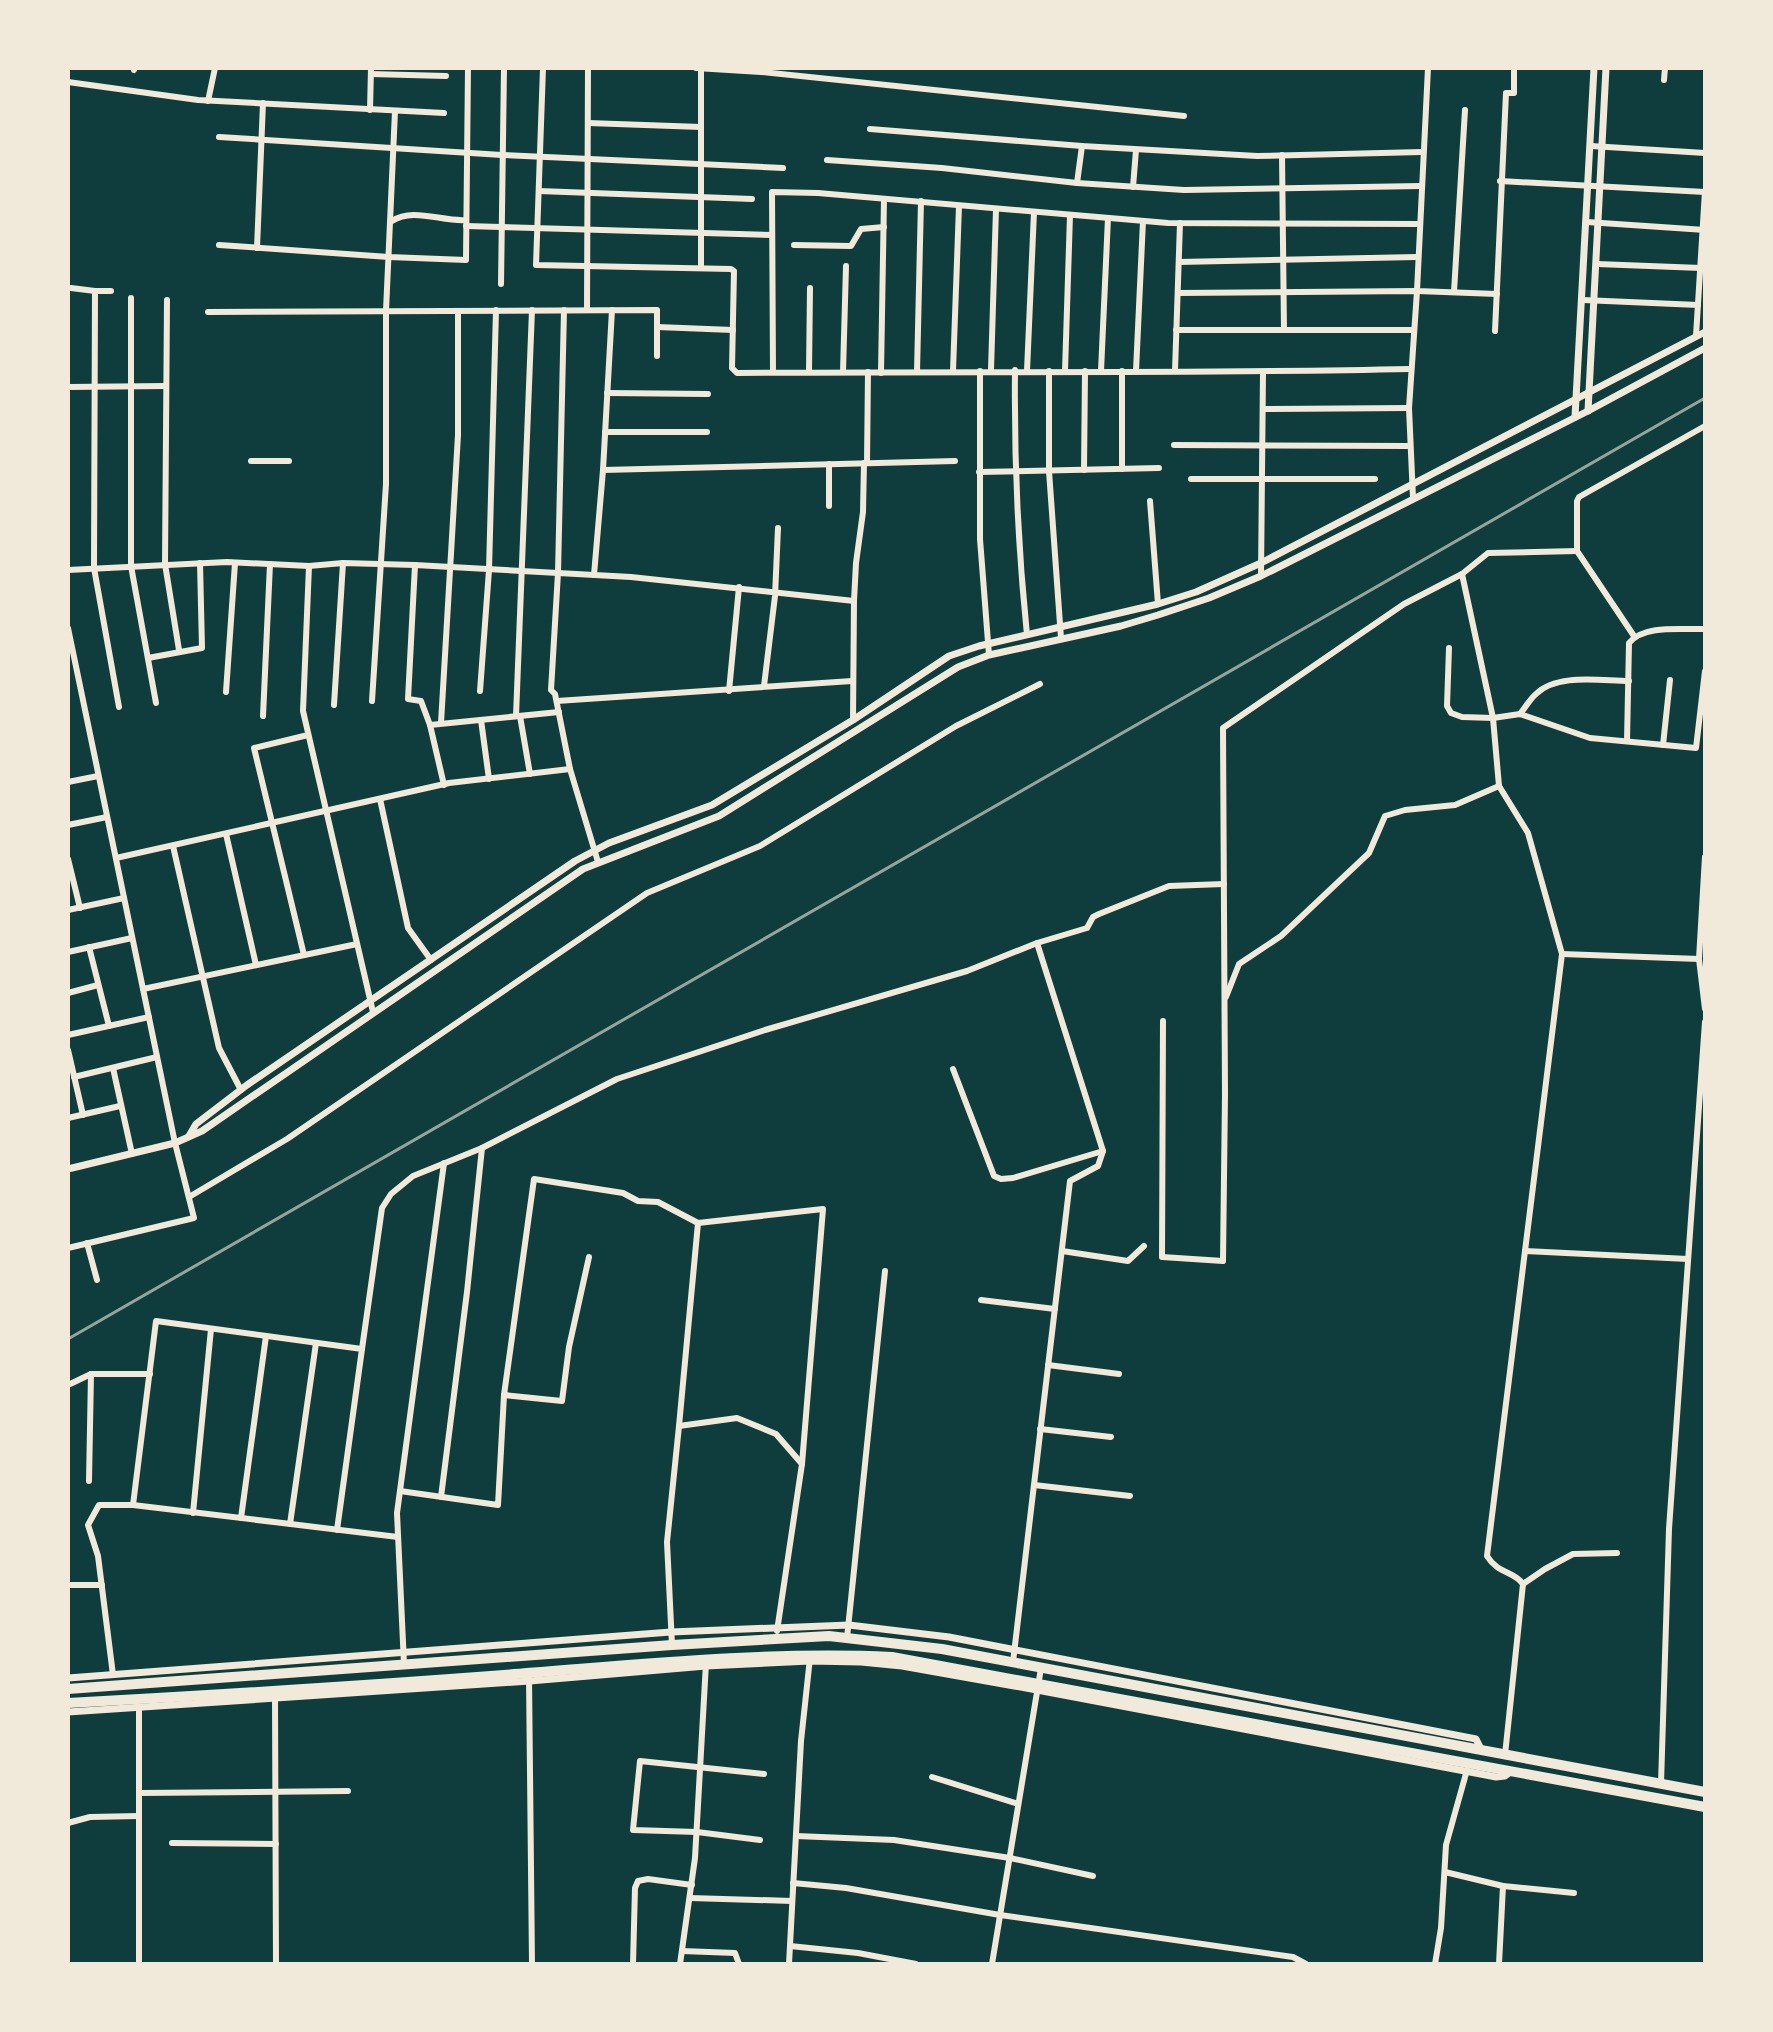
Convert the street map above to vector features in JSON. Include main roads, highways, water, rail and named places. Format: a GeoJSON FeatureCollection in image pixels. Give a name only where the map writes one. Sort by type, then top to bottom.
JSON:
{"type":"FeatureCollection","features":[{"type":"Feature","properties":{"kind":"highway"},"geometry":{"type":"LineString","coordinates":[[68,1689],[829,1636],[1013,1657],[1041,1668],[1705,1792]]}},
{"type":"Feature","properties":{"kind":"highway"},"geometry":{"type":"LineString","coordinates":[[68,1703],[275,1695],[706,1663],[892,1657],[1467,1767],[1512,1771],[1705,1807]]}},
{"type":"Feature","properties":{"kind":"railway"},"geometry":{"type":"LineString","coordinates":[[68,1339],[1705,398]]}}]}
